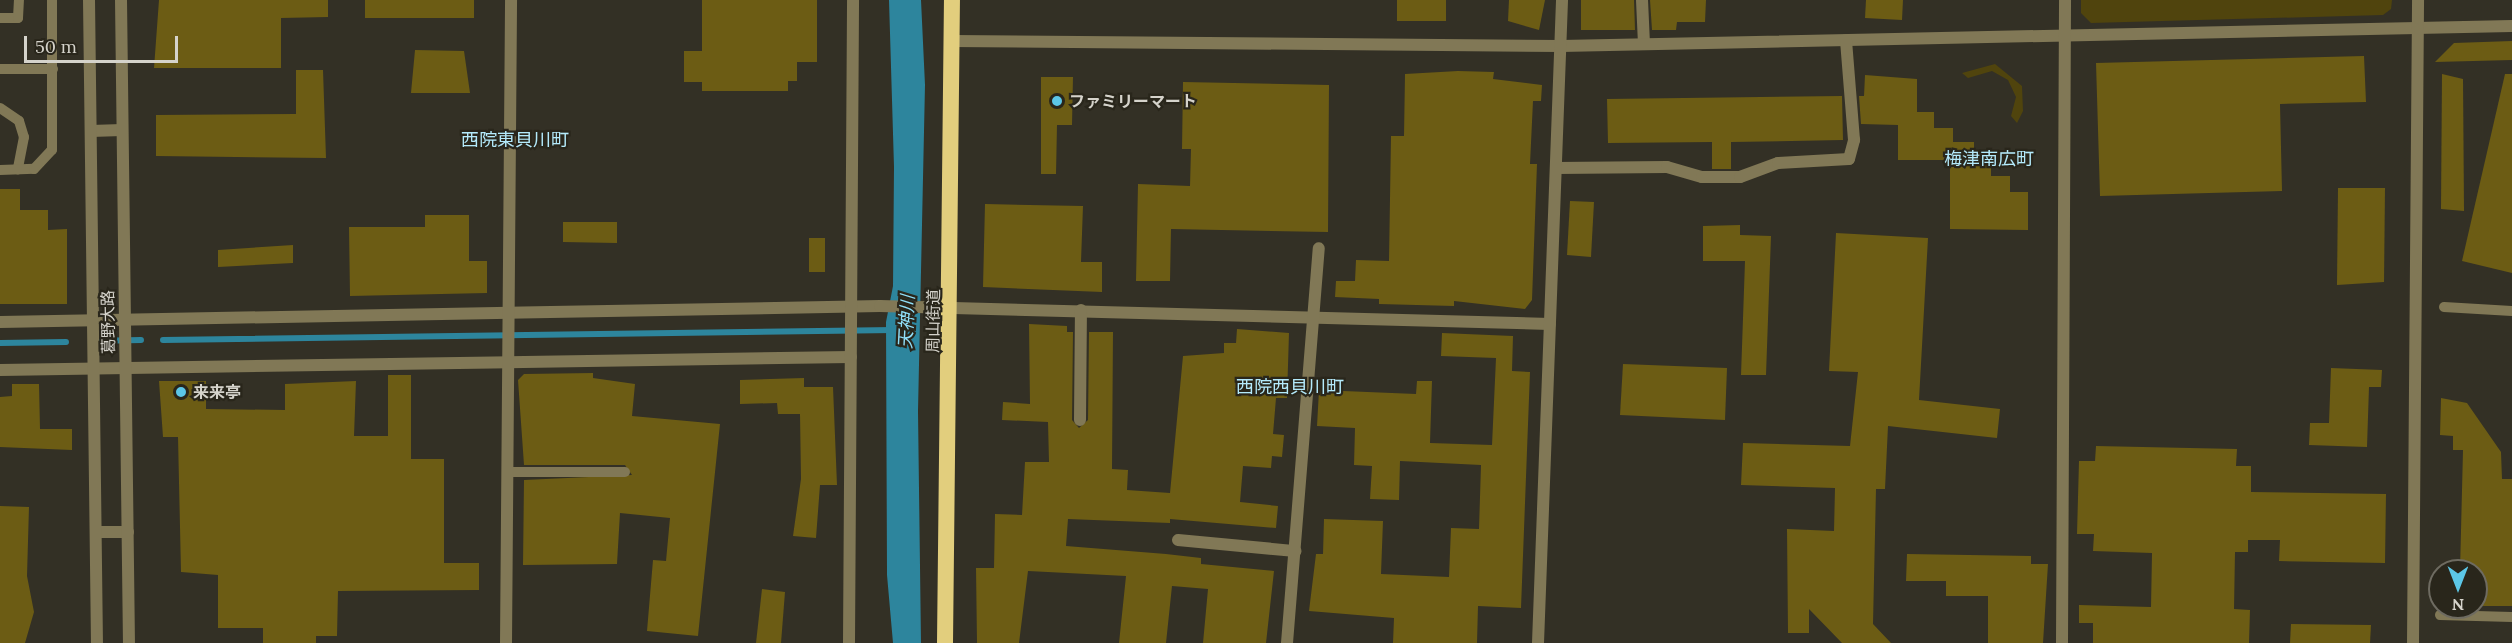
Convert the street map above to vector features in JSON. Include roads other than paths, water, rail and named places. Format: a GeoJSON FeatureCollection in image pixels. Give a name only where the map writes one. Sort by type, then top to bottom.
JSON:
{"type":"FeatureCollection","features":[{"type":"Feature","properties":{"kind":"highway","name":"周山街道"},"geometry":{"type":"LineString","coordinates":[[945,643],[951,307],[952,0]]}},
{"type":"Feature","properties":{"kind":"street","name":"葛野大路"},"geometry":{"type":"LineString","coordinates":[[89,0],[97,643]]}},
{"type":"Feature","properties":{"kind":"street","name":"葛野大路"},"geometry":{"type":"LineString","coordinates":[[121,0],[129,643]]}},
{"type":"Feature","properties":{"kind":"street"},"geometry":{"type":"LineString","coordinates":[[506,643],[511,0]]}},
{"type":"Feature","properties":{"kind":"street"},"geometry":{"type":"LineString","coordinates":[[849,643],[853,0]]}},
{"type":"Feature","properties":{"kind":"street"},"geometry":{"type":"LineString","coordinates":[[1538,643],[1562,0]]}},
{"type":"Feature","properties":{"kind":"street"},"geometry":{"type":"LineString","coordinates":[[1642,0],[1644,44]]}},
{"type":"Feature","properties":{"kind":"street"},"geometry":{"type":"LineString","coordinates":[[2062,643],[2065,0]]}},
{"type":"Feature","properties":{"kind":"street"},"geometry":{"type":"LineString","coordinates":[[2413,643],[2418,0]]}},
{"type":"Feature","properties":{"kind":"street"},"geometry":{"type":"LineString","coordinates":[[952,41],[1561,45],[2512,26]]}},
{"type":"Feature","properties":{"kind":"street"},"geometry":{"type":"LineString","coordinates":[[1556,168],[1667,167],[1701,177],[1740,177],[1778,163],[1849,159],[1854,140],[1846,40]]}},
{"type":"Feature","properties":{"kind":"street"},"geometry":{"type":"LineString","coordinates":[[91,131],[122,130]]}},
{"type":"Feature","properties":{"kind":"street"},"geometry":{"type":"LineString","coordinates":[[1287,643],[1319,248]]}},
{"type":"Feature","properties":{"kind":"street"},"geometry":{"type":"LineString","coordinates":[[0,322],[125,326],[509,313],[851,312],[880,306],[1313,314],[1550,324]]}},
{"type":"Feature","properties":{"kind":"street"},"geometry":{"type":"LineString","coordinates":[[1080,420],[1081,310]]}},
{"type":"Feature","properties":{"kind":"street"},"geometry":{"type":"LineString","coordinates":[[0,370],[125,362],[508,362],[851,352]]}},
{"type":"Feature","properties":{"kind":"street"},"geometry":{"type":"LineString","coordinates":[[96,532],[128,532]]}},
{"type":"Feature","properties":{"kind":"street"},"geometry":{"type":"LineString","coordinates":[[1178,540],[1295,551]]}},
{"type":"Feature","properties":{"kind":"lane"},"geometry":{"type":"LineString","coordinates":[[0,18],[18,18],[19,0]]}},
{"type":"Feature","properties":{"kind":"lane"},"geometry":{"type":"LineString","coordinates":[[0,170],[34,169],[52,150],[52,0]]}},
{"type":"Feature","properties":{"kind":"lane"},"geometry":{"type":"LineString","coordinates":[[0,69],[53,69]]}},
{"type":"Feature","properties":{"kind":"lane"},"geometry":{"type":"LineString","coordinates":[[0,108],[19,121],[24,137],[18,169]]}},
{"type":"Feature","properties":{"kind":"lane"},"geometry":{"type":"LineString","coordinates":[[2444,307],[2512,311]]}},
{"type":"Feature","properties":{"kind":"lane"},"geometry":{"type":"LineString","coordinates":[[507,472],[625,472]]}},
{"type":"Feature","properties":{"kind":"lane"},"geometry":{"type":"LineString","coordinates":[[2488,616],[2512,617]]}},
{"type":"Feature","properties":{"kind":"water","name":"天神川"},"geometry":{"type":"Polygon","coordinates":[[[889,0],[921,0],[925,85],[918,411],[921,643],[893,643],[887,575],[886,322],[893,286],[894,167],[889,0]]]}},
{"type":"Feature","properties":{"kind":"waterway","name":"天神川"},"geometry":{"type":"LineString","coordinates":[[163,340],[894,330]]}},
{"type":"Feature","properties":{"kind":"waterway"},"geometry":{"type":"LineString","coordinates":[[92,341],[141,340]]}},
{"type":"Feature","properties":{"kind":"waterway"},"geometry":{"type":"LineString","coordinates":[[0,343],[66,342]]}},
{"type":"Feature","properties":{"kind":"place","name":"ファミリーマート"},"geometry":{"type":"Point","coordinates":[1057,101]}},
{"type":"Feature","properties":{"kind":"place","name":"来来亭"},"geometry":{"type":"Point","coordinates":[181,392]}},
{"type":"Feature","properties":{"kind":"district","name":"西院東貝川町"},"geometry":{"type":"Point","coordinates":[515,140]}},
{"type":"Feature","properties":{"kind":"district","name":"梅津南広町"},"geometry":{"type":"Point","coordinates":[1989,159]}},
{"type":"Feature","properties":{"kind":"district","name":"西院西貝川町"},"geometry":{"type":"Point","coordinates":[1290,387]}}]}
